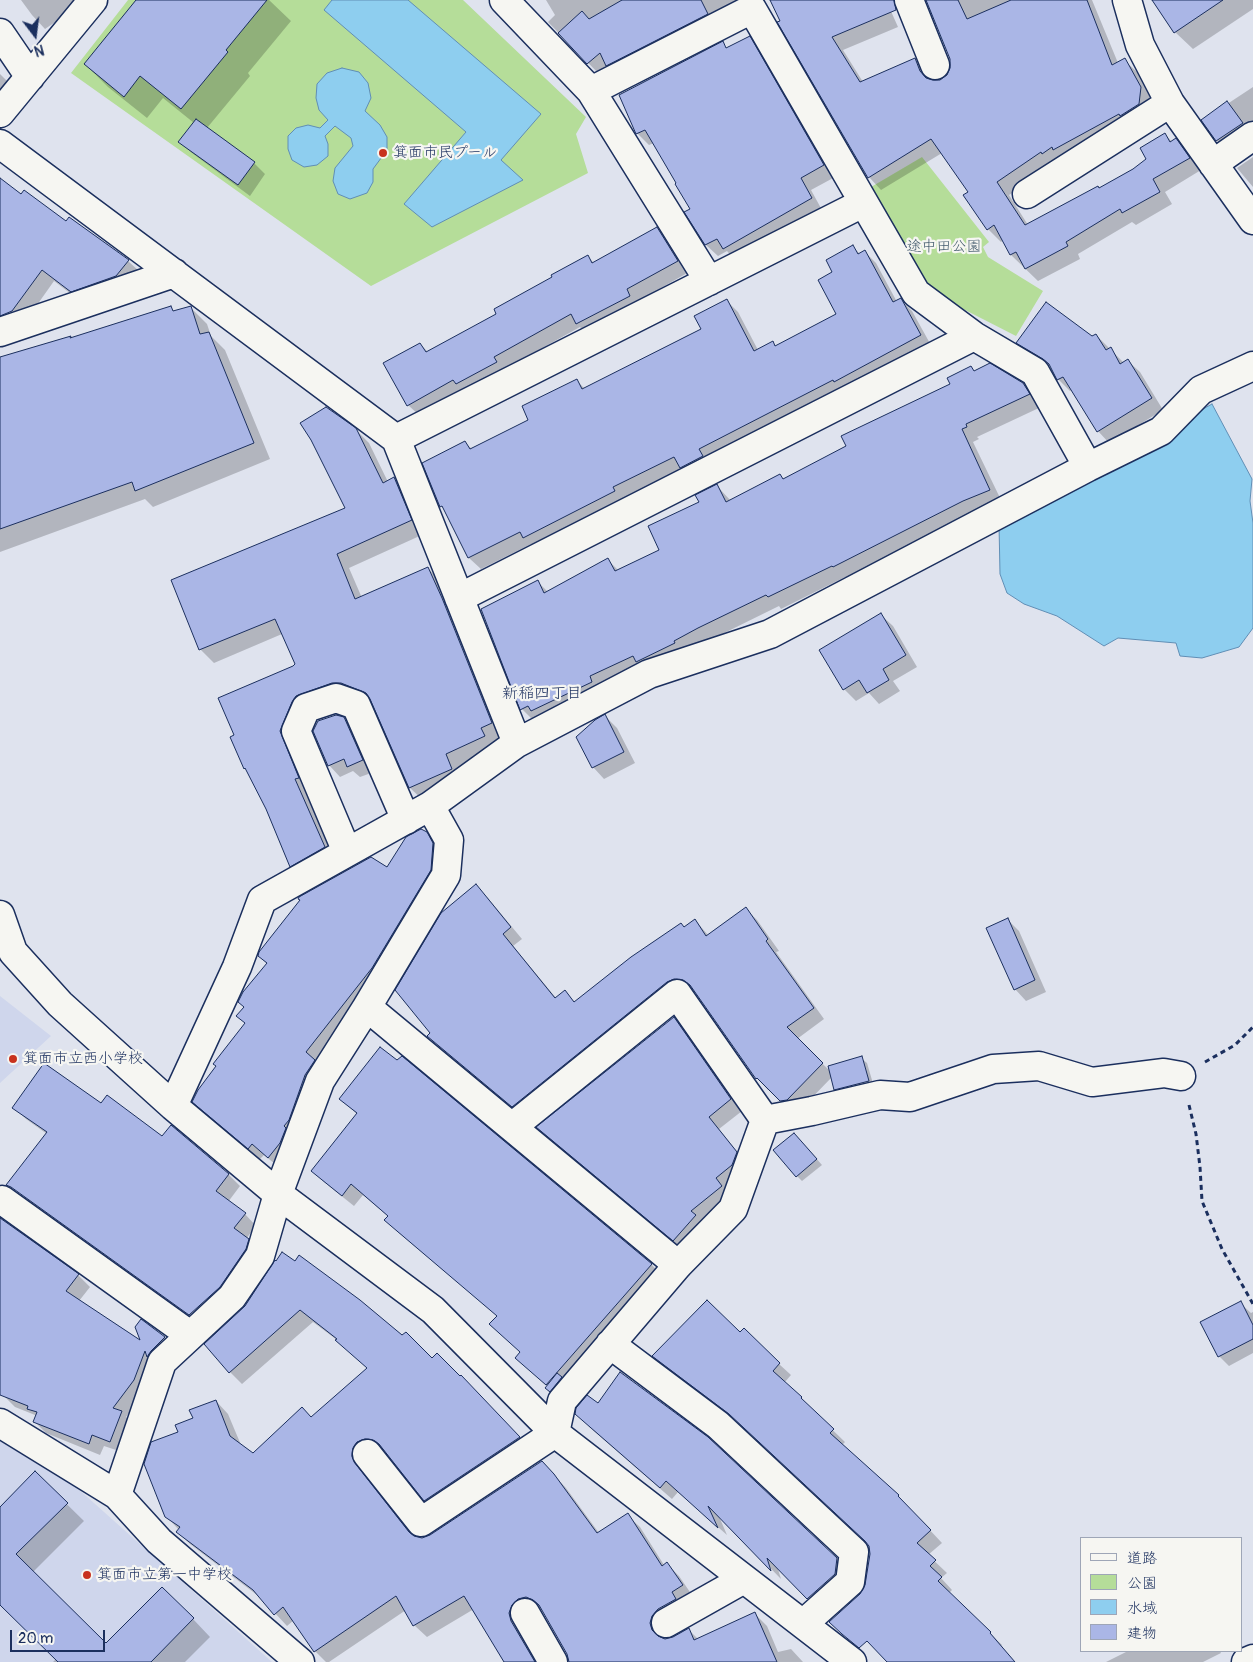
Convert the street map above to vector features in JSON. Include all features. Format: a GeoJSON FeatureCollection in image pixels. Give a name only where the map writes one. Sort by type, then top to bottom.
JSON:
{"type":"FeatureCollection","features":[{"type":"Feature","properties":{"kind":"street"},"geometry":{"type":"LineString","coordinates":[[0,114],[93,0]]}},
{"type":"Feature","properties":{"kind":"street"},"geometry":{"type":"LineString","coordinates":[[504,0],[591,91],[709,281]]}},
{"type":"Feature","properties":{"kind":"street"},"geometry":{"type":"LineString","coordinates":[[909,0],[935,65]]}},
{"type":"Feature","properties":{"kind":"street"},"geometry":{"type":"LineString","coordinates":[[1127,0],[1140,45],[1170,103],[1253,220]]}},
{"type":"Feature","properties":{"kind":"street"},"geometry":{"type":"LineString","coordinates":[[591,91],[752,9],[916,293],[974,336],[1035,372],[1088,467]]}},
{"type":"Feature","properties":{"kind":"street"},"geometry":{"type":"LineString","coordinates":[[0,32],[30,77]]}},
{"type":"Feature","properties":{"kind":"street"},"geometry":{"type":"LineString","coordinates":[[1027,194],[1170,103]]}},
{"type":"Feature","properties":{"kind":"street"},"geometry":{"type":"LineString","coordinates":[[1213,164],[1253,136]]}},
{"type":"Feature","properties":{"kind":"street"},"geometry":{"type":"LineString","coordinates":[[0,144],[396,439],[517,743]]}},
{"type":"Feature","properties":{"kind":"street"},"geometry":{"type":"LineString","coordinates":[[396,439],[863,203]]}},
{"type":"Feature","properties":{"kind":"street"},"geometry":{"type":"LineString","coordinates":[[0,332],[174,273]]}},
{"type":"Feature","properties":{"kind":"street"},"geometry":{"type":"LineString","coordinates":[[459,598],[974,336]]}},
{"type":"Feature","properties":{"kind":"street"},"geometry":{"type":"LineString","coordinates":[[173,1106],[237,967],[262,900],[430,806],[517,743],[649,674],[770,634],[1088,467],[1161,431],[1201,390],[1253,366]]}},
{"type":"Feature","properties":{"kind":"street"},"geometry":{"type":"LineString","coordinates":[[347,852],[296,731],[306,708],[336,698],[356,705],[406,820]]}},
{"type":"Feature","properties":{"kind":"street"},"geometry":{"type":"LineString","coordinates":[[116,1495],[162,1362],[232,1297],[260,1256],[278,1194],[320,1081],[446,875],[448,840],[430,806]]}},
{"type":"Feature","properties":{"kind":"street"},"geometry":{"type":"LineString","coordinates":[[0,915],[13,952],[60,1004],[173,1106],[278,1194],[433,1310],[556,1433],[852,1662]]}},
{"type":"Feature","properties":{"kind":"street"},"geometry":{"type":"LineString","coordinates":[[512,1127],[677,994],[765,1120]]}},
{"type":"Feature","properties":{"kind":"street"},"geometry":{"type":"LineString","coordinates":[[367,1007],[678,1264]]}},
{"type":"Feature","properties":{"kind":"street"},"geometry":{"type":"LineString","coordinates":[[765,1120],[880,1095],[910,1097],[992,1069],[1039,1066],[1092,1082],[1164,1073],[1181,1076]]}},
{"type":"Feature","properties":{"kind":"street"},"geometry":{"type":"LineString","coordinates":[[367,1454],[421,1522],[556,1433],[562,1401],[678,1264],[733,1210],[765,1120]]}},
{"type":"Feature","properties":{"kind":"street"},"geometry":{"type":"LineString","coordinates":[[2,1200],[190,1335]]}},
{"type":"Feature","properties":{"kind":"street"},"geometry":{"type":"LineString","coordinates":[[610,1344],[718,1425],[854,1552],[850,1582],[803,1624]]}},
{"type":"Feature","properties":{"kind":"street"},"geometry":{"type":"LineString","coordinates":[[0,1424],[116,1495],[159,1541],[300,1662]]}},
{"type":"Feature","properties":{"kind":"street"},"geometry":{"type":"LineString","coordinates":[[666,1623],[744,1579]]}},
{"type":"Feature","properties":{"kind":"street"},"geometry":{"type":"LineString","coordinates":[[526,1613],[553,1662]]}},
{"type":"Feature","properties":{"kind":"street"},"geometry":{"type":"LineString","coordinates":[[1246,1662],[1253,1659]]}},
{"type":"Feature","properties":{"kind":"path"},"geometry":{"type":"LineString","coordinates":[[1253,1027],[1235,1044],[1181,1076],[1196,1134],[1202,1201],[1222,1249],[1253,1304]]}},
{"type":"Feature","properties":{"kind":"shaded area","name":"箕面市立西小学校"},"geometry":{"type":"Polygon","coordinates":[[[0,996],[51,1036],[0,1083],[0,996]]]}},
{"type":"Feature","properties":{"kind":"shaded area","name":"箕面市立第一中学校"},"geometry":{"type":"Polygon","coordinates":[[[0,1441],[76,1487],[272,1662],[0,1662],[0,1441]]]}},
{"type":"Feature","properties":{"kind":"green space","name":"箕面市民プール"},"geometry":{"type":"Polygon","coordinates":[[[128,0],[463,0],[586,117],[576,134],[588,173],[371,286],[71,73],[128,0]]]}},
{"type":"Feature","properties":{"kind":"green space","name":"途中田公園"},"geometry":{"type":"Polygon","coordinates":[[[922,157],[989,242],[983,247],[988,257],[1043,291],[1016,336],[924,289],[866,190],[922,157]]]}},
{"type":"Feature","properties":{"kind":"water"},"geometry":{"type":"Polygon","coordinates":[[[332,0],[408,0],[541,114],[501,160],[523,180],[432,227],[404,204],[466,132],[324,10],[332,0]]]}},
{"type":"Feature","properties":{"kind":"water"},"geometry":{"type":"Polygon","coordinates":[[[342,68],[359,72],[368,83],[371,98],[365,111],[380,125],[387,137],[387,150],[373,169],[373,182],[367,193],[350,199],[338,194],[333,181],[335,168],[353,146],[351,138],[335,126],[325,136],[328,144],[328,156],[317,165],[304,167],[292,160],[288,149],[288,136],[296,128],[308,125],[320,128],[328,120],[319,110],[316,98],[317,84],[327,73],[342,68]]]}},
{"type":"Feature","properties":{"kind":"water"},"geometry":{"type":"Polygon","coordinates":[[[1212,404],[1252,479],[1250,501],[1253,523],[1253,628],[1239,647],[1202,658],[1180,656],[1176,643],[1118,638],[1104,646],[1057,616],[1024,604],[1007,593],[1000,574],[999,524],[1212,404]]]}},
{"type":"Feature","properties":{"kind":"building"},"geometry":{"type":"Polygon","coordinates":[[[136,0],[267,0],[226,50],[228,52],[181,109],[140,76],[124,97],[84,64],[136,0]]]}},
{"type":"Feature","properties":{"kind":"building"},"geometry":{"type":"Polygon","coordinates":[[[622,0],[701,0],[708,14],[606,66],[600,53],[587,64],[558,33],[582,11],[589,19],[622,0]]]}},
{"type":"Feature","properties":{"kind":"building"},"geometry":{"type":"Polygon","coordinates":[[[770,0],[894,0],[896,10],[832,37],[860,82],[915,58],[920,71],[926,78],[940,80],[947,75],[950,68],[950,59],[926,0],[958,0],[967,19],[1011,0],[1087,0],[1112,65],[1125,58],[1141,87],[1139,104],[1120,116],[1119,114],[1053,150],[1052,147],[1042,154],[1041,152],[997,182],[1025,225],[1133,169],[1146,159],[1140,148],[1165,133],[1170,142],[1176,138],[1190,158],[1153,179],[1160,192],[1122,213],[1120,209],[1066,242],[1068,246],[1025,269],[1016,252],[1010,255],[994,225],[987,230],[963,195],[968,192],[931,139],[868,178],[777,22],[780,21],[770,0]]]}},
{"type":"Feature","properties":{"kind":"building"},"geometry":{"type":"Polygon","coordinates":[[[1152,0],[1223,0],[1174,33],[1152,0]]]}},
{"type":"Feature","properties":{"kind":"building"},"geometry":{"type":"Polygon","coordinates":[[[750,36],[824,165],[801,178],[812,198],[723,249],[717,239],[705,245],[684,212],[690,209],[676,183],[645,130],[636,134],[619,95],[723,41],[726,48],[750,36]]]}},
{"type":"Feature","properties":{"kind":"building"},"geometry":{"type":"Polygon","coordinates":[[[1227,101],[1243,123],[1216,141],[1201,120],[1227,101]]]}},
{"type":"Feature","properties":{"kind":"building"},"geometry":{"type":"Polygon","coordinates":[[[196,119],[255,162],[238,185],[178,142],[196,119]]]}},
{"type":"Feature","properties":{"kind":"building"},"geometry":{"type":"Polygon","coordinates":[[[0,178],[21,194],[24,190],[66,221],[69,217],[129,260],[116,276],[71,292],[42,270],[12,311],[0,316],[0,178]]]}},
{"type":"Feature","properties":{"kind":"building"},"geometry":{"type":"Polygon","coordinates":[[[657,227],[678,261],[627,289],[630,296],[576,324],[571,314],[494,357],[497,362],[456,384],[453,380],[407,406],[383,363],[420,343],[426,352],[496,314],[494,309],[552,277],[551,275],[588,255],[592,263],[657,227]]]}},
{"type":"Feature","properties":{"kind":"building"},"geometry":{"type":"Polygon","coordinates":[[[853,245],[858,254],[865,250],[893,302],[901,298],[921,335],[834,382],[833,380],[699,449],[703,456],[680,468],[674,457],[613,487],[615,491],[523,538],[520,532],[468,558],[442,506],[440,507],[422,463],[465,441],[470,449],[528,420],[522,406],[577,379],[582,389],[701,329],[694,316],[727,299],[754,351],[773,341],[775,346],[836,314],[818,280],[832,272],[826,260],[853,245]]]}},
{"type":"Feature","properties":{"kind":"building"},"geometry":{"type":"Polygon","coordinates":[[[1046,302],[1092,336],[1096,334],[1106,350],[1111,347],[1120,364],[1128,359],[1152,398],[1097,432],[1063,377],[1057,380],[1049,364],[1016,343],[1046,302]]]}},
{"type":"Feature","properties":{"kind":"building"},"geometry":{"type":"Polygon","coordinates":[[[171,306],[173,311],[191,306],[200,334],[209,332],[254,443],[135,491],[132,482],[0,529],[0,357],[71,336],[70,338],[171,306]]]}},
{"type":"Feature","properties":{"kind":"building"},"geometry":{"type":"Polygon","coordinates":[[[990,363],[1023,383],[1030,394],[966,424],[967,427],[962,429],[990,490],[963,501],[833,567],[768,597],[766,595],[698,628],[674,641],[675,643],[636,662],[633,656],[590,676],[592,682],[531,711],[528,706],[520,710],[481,609],[538,580],[544,593],[608,558],[615,571],[659,550],[648,526],[699,502],[695,495],[717,484],[726,502],[780,474],[783,479],[846,446],[841,436],[950,384],[947,378],[971,366],[974,371],[990,363]]]}},
{"type":"Feature","properties":{"kind":"building"},"geometry":{"type":"Polygon","coordinates":[[[326,407],[356,428],[383,483],[394,477],[412,520],[337,554],[355,599],[428,567],[492,723],[481,728],[485,736],[446,754],[452,769],[409,788],[366,693],[341,683],[332,683],[296,696],[280,731],[299,778],[295,779],[325,847],[290,867],[266,809],[244,769],[230,737],[234,735],[218,698],[295,664],[275,619],[199,650],[171,580],[345,508],[311,440],[300,423],[326,407]]]}},
{"type":"Feature","properties":{"kind":"building"},"geometry":{"type":"Polygon","coordinates":[[[881,613],[906,655],[883,669],[889,680],[867,693],[859,680],[843,690],[819,650],[881,613]]]}},
{"type":"Feature","properties":{"kind":"building"},"geometry":{"type":"Polygon","coordinates":[[[605,714],[624,752],[592,768],[576,737],[595,720],[605,714]]]}},
{"type":"Feature","properties":{"kind":"building"},"geometry":{"type":"Polygon","coordinates":[[[336,715],[344,717],[363,760],[347,767],[344,759],[328,766],[313,731],[318,721],[336,715]]]}},
{"type":"Feature","properties":{"kind":"building"},"geometry":{"type":"Polygon","coordinates":[[[421,829],[427,832],[433,843],[431,870],[372,968],[306,1052],[315,1060],[305,1075],[289,1120],[284,1126],[286,1128],[280,1143],[268,1158],[252,1144],[248,1149],[192,1102],[198,1090],[216,1066],[213,1064],[245,1023],[236,1016],[244,1007],[238,1002],[243,992],[267,963],[258,956],[259,952],[300,900],[298,899],[299,897],[371,857],[387,867],[406,837],[421,829]]]}},
{"type":"Feature","properties":{"kind":"building"},"geometry":{"type":"Polygon","coordinates":[[[476,884],[511,927],[503,934],[555,998],[565,990],[574,1002],[631,957],[681,923],[684,927],[695,919],[706,936],[746,907],[768,939],[766,941],[814,1008],[787,1027],[823,1063],[787,1100],[780,1101],[756,1079],[690,985],[683,980],[674,979],[667,982],[512,1107],[427,1036],[430,1033],[395,990],[441,913],[476,884]]]}},
{"type":"Feature","properties":{"kind":"building"},"geometry":{"type":"Polygon","coordinates":[[[1008,918],[1035,980],[1014,990],[986,928],[1008,918]]]}},
{"type":"Feature","properties":{"kind":"building"},"geometry":{"type":"Polygon","coordinates":[[[674,1017],[731,1099],[709,1117],[737,1152],[732,1165],[716,1178],[722,1186],[691,1211],[696,1215],[673,1241],[536,1127],[674,1017]]]}},
{"type":"Feature","properties":{"kind":"building"},"geometry":{"type":"Polygon","coordinates":[[[380,1047],[397,1060],[402,1056],[652,1264],[546,1385],[515,1358],[520,1352],[489,1324],[497,1316],[384,1220],[388,1216],[351,1184],[342,1196],[311,1171],[357,1113],[339,1099],[380,1047]]]}},
{"type":"Feature","properties":{"kind":"building"},"geometry":{"type":"Polygon","coordinates":[[[862,1056],[869,1081],[834,1090],[828,1066],[862,1056]]]}},
{"type":"Feature","properties":{"kind":"building"},"geometry":{"type":"Polygon","coordinates":[[[44,1063],[101,1103],[107,1095],[162,1136],[171,1125],[229,1174],[216,1191],[246,1213],[234,1228],[249,1239],[246,1249],[220,1287],[189,1315],[6,1185],[47,1132],[12,1108],[44,1063]]]}},
{"type":"Feature","properties":{"kind":"building"},"geometry":{"type":"Polygon","coordinates":[[[794,1133],[817,1159],[796,1177],[773,1150],[794,1133]]]}},
{"type":"Feature","properties":{"kind":"building"},"geometry":{"type":"Polygon","coordinates":[[[0,1218],[79,1274],[66,1291],[140,1340],[135,1327],[141,1319],[165,1337],[147,1357],[145,1351],[134,1380],[113,1408],[122,1411],[110,1442],[92,1435],[89,1444],[33,1422],[37,1412],[27,1409],[28,1406],[0,1395],[0,1218]]]}},
{"type":"Feature","properties":{"kind":"building"},"geometry":{"type":"Polygon","coordinates":[[[282,1252],[295,1261],[299,1255],[360,1300],[402,1335],[406,1332],[432,1358],[437,1353],[461,1375],[520,1437],[424,1501],[379,1444],[373,1440],[365,1439],[357,1442],[353,1448],[352,1456],[355,1463],[409,1532],[414,1536],[422,1538],[430,1535],[542,1461],[554,1474],[597,1533],[628,1513],[662,1566],[667,1562],[683,1585],[672,1592],[676,1599],[658,1609],[652,1616],[650,1623],[652,1630],[658,1636],[665,1639],[673,1637],[689,1628],[694,1640],[755,1612],[777,1662],[569,1662],[567,1654],[539,1605],[526,1597],[518,1599],[512,1605],[509,1613],[511,1621],[535,1662],[504,1662],[464,1596],[413,1626],[396,1596],[314,1652],[283,1607],[274,1615],[253,1590],[176,1532],[180,1527],[165,1517],[144,1464],[151,1442],[178,1432],[175,1425],[193,1418],[189,1410],[216,1400],[230,1436],[253,1453],[302,1407],[311,1417],[367,1368],[335,1340],[337,1339],[300,1310],[229,1373],[204,1344],[245,1306],[282,1252]]]}},
{"type":"Feature","properties":{"kind":"building"},"geometry":{"type":"Polygon","coordinates":[[[707,1300],[740,1332],[744,1328],[780,1363],[773,1371],[834,1429],[830,1433],[899,1495],[931,1530],[917,1543],[936,1560],[930,1566],[942,1577],[938,1581],[991,1632],[1015,1662],[887,1662],[867,1641],[859,1648],[829,1622],[860,1594],[865,1585],[870,1554],[869,1546],[729,1414],[652,1356],[707,1300]]]}},
{"type":"Feature","properties":{"kind":"building"},"geometry":{"type":"Polygon","coordinates":[[[1241,1301],[1253,1325],[1253,1339],[1218,1357],[1200,1322],[1241,1301]]]}},
{"type":"Feature","properties":{"kind":"building"},"geometry":{"type":"Polygon","coordinates":[[[620,1372],[708,1437],[837,1558],[835,1574],[807,1599],[767,1558],[771,1571],[708,1506],[718,1528],[666,1481],[660,1488],[575,1414],[576,1408],[587,1395],[598,1403],[620,1372]]]}},
{"type":"Feature","properties":{"kind":"building"},"geometry":{"type":"Polygon","coordinates":[[[557,1373],[562,1377],[550,1392],[545,1388],[557,1373]]]}},
{"type":"Feature","properties":{"kind":"building"},"geometry":{"type":"Polygon","coordinates":[[[35,1471],[68,1503],[16,1554],[106,1643],[162,1587],[194,1618],[151,1662],[58,1662],[0,1605],[0,1507],[35,1471]]]}},
{"type":"Feature","properties":{"kind":"place","name":"箕面市民プール"},"geometry":{"type":"Point","coordinates":[383,153]}},
{"type":"Feature","properties":{"kind":"place","name":"箕面市立西小学校"},"geometry":{"type":"Point","coordinates":[13,1059]}},
{"type":"Feature","properties":{"kind":"place","name":"箕面市立第一中学校"},"geometry":{"type":"Point","coordinates":[87,1575]}},
{"type":"Feature","properties":{"kind":"district","name":"新稲四丁目"},"geometry":{"type":"Point","coordinates":[542,694]}}]}
